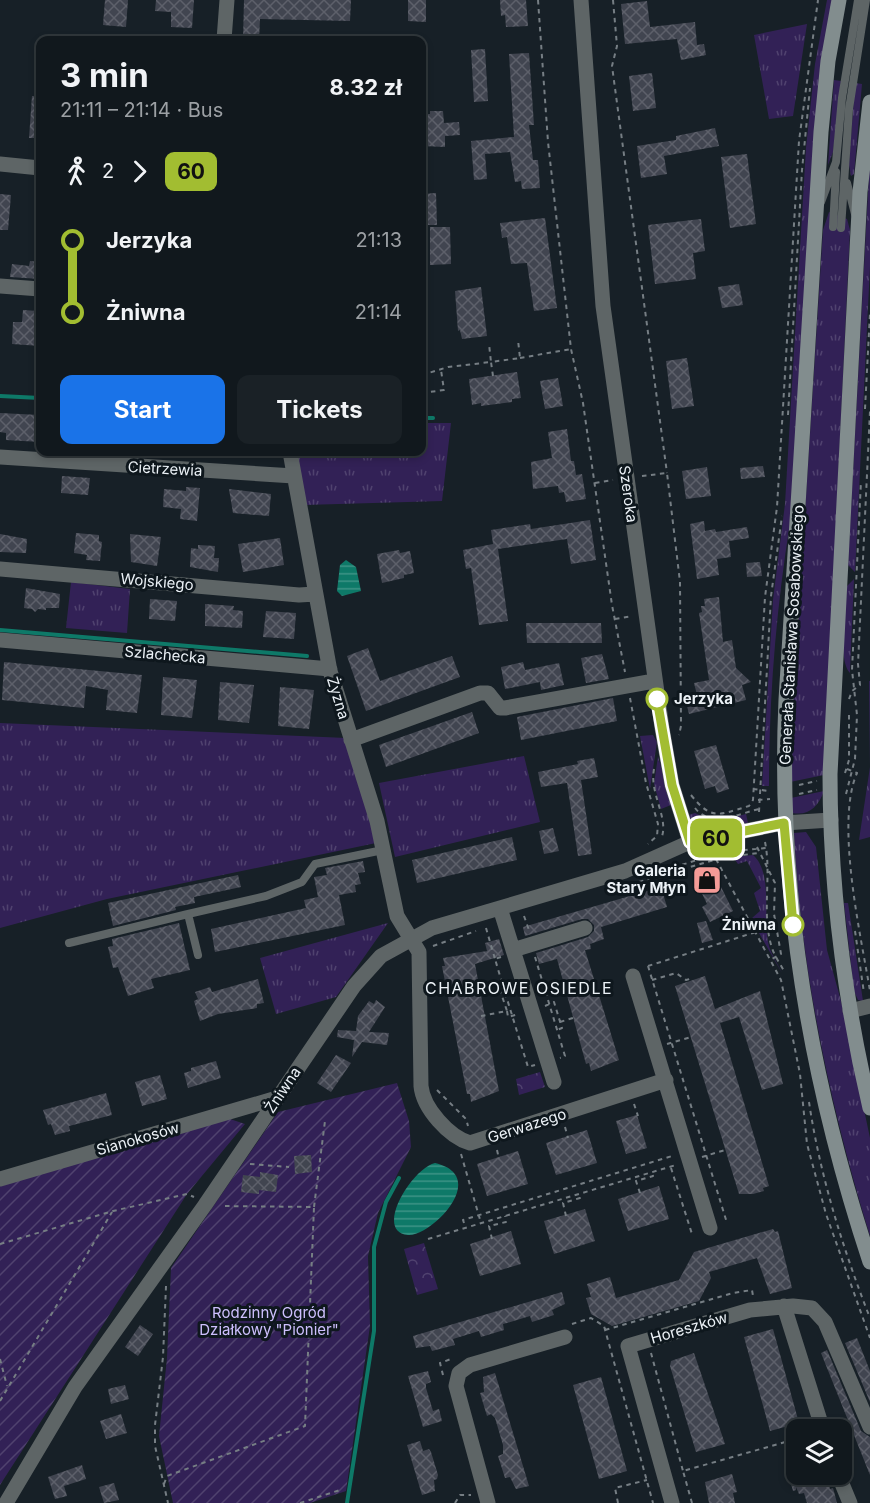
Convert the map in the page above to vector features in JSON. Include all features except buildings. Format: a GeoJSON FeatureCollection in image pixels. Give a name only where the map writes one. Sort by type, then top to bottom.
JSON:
{"type":"FeatureCollection","features":[{"type":"Feature","properties":{"kind":"main road","name":"Generała Stanisława Sosabowskiego"},"geometry":{"type":"LineString","coordinates":[[839,0],[824,101],[815,231],[786,700],[784,823],[795,940],[814,1053],[842,1172],[870,1262]]}},
{"type":"Feature","properties":{"kind":"main road"},"geometry":{"type":"LineString","coordinates":[[870,102],[863,155],[857,238],[831,746],[831,820],[837,908],[850,1011],[870,1108]]}},
{"type":"Feature","properties":{"kind":"street"},"geometry":{"type":"LineString","coordinates":[[224,36],[227,0]]}},
{"type":"Feature","properties":{"kind":"street","name":"Szeroka"},"geometry":{"type":"LineString","coordinates":[[581,0],[595,230],[625,478],[654,681],[672,785],[690,842]]}},
{"type":"Feature","properties":{"kind":"street"},"geometry":{"type":"LineString","coordinates":[[0,164],[36,168]]}},
{"type":"Feature","properties":{"kind":"street"},"geometry":{"type":"LineString","coordinates":[[0,286],[36,289]]}},
{"type":"Feature","properties":{"kind":"street","name":"Żyzna"},"geometry":{"type":"LineString","coordinates":[[291,456],[330,669],[383,850],[397,916],[410,938]]}},
{"type":"Feature","properties":{"kind":"street","name":"Cietrzewia"},"geometry":{"type":"LineString","coordinates":[[0,457],[294,476]]}},
{"type":"Feature","properties":{"kind":"street","name":"Wojskiego"},"geometry":{"type":"LineString","coordinates":[[0,569],[299,595],[315,594]]}},
{"type":"Feature","properties":{"kind":"street","name":"Szlachecka"},"geometry":{"type":"LineString","coordinates":[[0,640],[330,669]]}},
{"type":"Feature","properties":{"kind":"street"},"geometry":{"type":"LineString","coordinates":[[351,740],[480,693],[488,693],[500,708],[505,708],[654,681]]}},
{"type":"Feature","properties":{"kind":"street"},"geometry":{"type":"LineString","coordinates":[[690,842],[784,823],[831,820]]}},
{"type":"Feature","properties":{"kind":"street","name":"Żniwna"},"geometry":{"type":"LineString","coordinates":[[6,1503],[75,1387],[168,1257],[363,974],[381,956],[410,938],[432,928],[502,915],[625,871],[690,842]]}},
{"type":"Feature","properties":{"kind":"street"},"geometry":{"type":"LineString","coordinates":[[502,915],[554,1082]]}},
{"type":"Feature","properties":{"kind":"street"},"geometry":{"type":"LineString","coordinates":[[513,950],[585,928]]}},
{"type":"Feature","properties":{"kind":"street"},"geometry":{"type":"LineString","coordinates":[[410,938],[419,952],[422,1096],[425,1104],[464,1142]]}},
{"type":"Feature","properties":{"kind":"street"},"geometry":{"type":"LineString","coordinates":[[633,976],[710,1228]]}},
{"type":"Feature","properties":{"kind":"street"},"geometry":{"type":"LineString","coordinates":[[850,1011],[869,1002]]}},
{"type":"Feature","properties":{"kind":"street","name":"Gerwazego"},"geometry":{"type":"LineString","coordinates":[[464,1142],[477,1142],[666,1080]]}},
{"type":"Feature","properties":{"kind":"street","name":"Sianokosów"},"geometry":{"type":"LineString","coordinates":[[0,1179],[277,1098]]}},
{"type":"Feature","properties":{"kind":"street"},"geometry":{"type":"LineString","coordinates":[[784,1306],[802,1299],[814,1300],[821,1304],[831,1317],[842,1344]]}},
{"type":"Feature","properties":{"kind":"street"},"geometry":{"type":"LineString","coordinates":[[784,1306],[812,1308],[822,1316],[870,1426]]}},
{"type":"Feature","properties":{"kind":"street"},"geometry":{"type":"LineString","coordinates":[[784,1306],[820,1419]]}},
{"type":"Feature","properties":{"kind":"street","name":"Horeszków"},"geometry":{"type":"LineString","coordinates":[[672,1503],[628,1346],[750,1310],[784,1306]]}},
{"type":"Feature","properties":{"kind":"street"},"geometry":{"type":"LineString","coordinates":[[483,1499],[456,1386],[459,1373],[470,1365],[567,1330]]}},
{"type":"Feature","properties":{"kind":"street"},"geometry":{"type":"LineString","coordinates":[[843,1485],[850,1503]]}},
{"type":"Feature","properties":{"kind":"lane"},"geometry":{"type":"LineString","coordinates":[[837,228],[842,98],[858,0]]}},
{"type":"Feature","properties":{"kind":"lane"},"geometry":{"type":"LineString","coordinates":[[815,231],[819,209],[841,150],[866,0]]}},
{"type":"Feature","properties":{"kind":"lane"},"geometry":{"type":"LineString","coordinates":[[841,150],[857,238]]}},
{"type":"Feature","properties":{"kind":"lane"},"geometry":{"type":"LineString","coordinates":[[69,943],[266,896],[302,882],[315,864],[383,850]]}},
{"type":"Feature","properties":{"kind":"lane"},"geometry":{"type":"LineString","coordinates":[[188,914],[198,955]]}},
{"type":"Feature","properties":{"kind":"path"},"geometry":{"type":"LineString","coordinates":[[538,0],[548,142],[572,349],[583,404],[612,604],[646,783],[658,826],[656,837],[640,849]]}},
{"type":"Feature","properties":{"kind":"path"},"geometry":{"type":"LineString","coordinates":[[613,0],[617,46],[612,66],[680,582],[681,726],[677,742]]}},
{"type":"Feature","properties":{"kind":"path"},"geometry":{"type":"LineString","coordinates":[[688,791],[705,812],[716,814],[751,805],[765,597],[777,507],[798,141],[818,0]]}},
{"type":"Feature","properties":{"kind":"path"},"geometry":{"type":"LineString","coordinates":[[786,450],[804,144],[823,4]]}},
{"type":"Feature","properties":{"kind":"path"},"geometry":{"type":"LineString","coordinates":[[864,420],[870,313]]}},
{"type":"Feature","properties":{"kind":"path"},"geometry":{"type":"LineString","coordinates":[[518,340],[520,358]]}},
{"type":"Feature","properties":{"kind":"path"},"geometry":{"type":"LineString","coordinates":[[489,344],[493,375]]}},
{"type":"Feature","properties":{"kind":"path"},"geometry":{"type":"LineString","coordinates":[[426,374],[572,349]]}},
{"type":"Feature","properties":{"kind":"path"},"geometry":{"type":"LineString","coordinates":[[426,392],[444,390],[441,370]]}},
{"type":"Feature","properties":{"kind":"path"},"geometry":{"type":"LineString","coordinates":[[849,699],[855,688],[860,685],[858,664],[870,411]]}},
{"type":"Feature","properties":{"kind":"path"},"geometry":{"type":"LineString","coordinates":[[595,483],[667,473]]}},
{"type":"Feature","properties":{"kind":"path"},"geometry":{"type":"LineString","coordinates":[[843,834],[846,788],[852,770],[857,715],[852,670],[861,478]]}},
{"type":"Feature","properties":{"kind":"path"},"geometry":{"type":"LineString","coordinates":[[760,818],[758,800],[771,596],[779,550],[783,495]]}},
{"type":"Feature","properties":{"kind":"path"},"geometry":{"type":"LineString","coordinates":[[841,776],[847,769],[851,724],[849,711]]}},
{"type":"Feature","properties":{"kind":"path"},"geometry":{"type":"LineString","coordinates":[[847,769],[857,772],[852,787],[849,833],[850,864],[869,1002]]}},
{"type":"Feature","properties":{"kind":"path"},"geometry":{"type":"LineString","coordinates":[[791,786],[823,780]]}},
{"type":"Feature","properties":{"kind":"path"},"geometry":{"type":"LineString","coordinates":[[753,789],[769,791]]}},
{"type":"Feature","properties":{"kind":"path"},"geometry":{"type":"LineString","coordinates":[[791,795],[823,789]]}},
{"type":"Feature","properties":{"kind":"path"},"geometry":{"type":"LineString","coordinates":[[758,800],[769,799]]}},
{"type":"Feature","properties":{"kind":"path"},"geometry":{"type":"LineString","coordinates":[[696,809],[705,818],[712,819],[759,809]]}},
{"type":"Feature","properties":{"kind":"path"},"geometry":{"type":"LineString","coordinates":[[658,842],[663,832],[662,821]]}},
{"type":"Feature","properties":{"kind":"path"},"geometry":{"type":"LineString","coordinates":[[755,837],[759,853],[775,883],[774,914],[781,954],[772,959]]}},
{"type":"Feature","properties":{"kind":"path"},"geometry":{"type":"LineString","coordinates":[[672,868],[723,852],[766,848]]}},
{"type":"Feature","properties":{"kind":"path"},"geometry":{"type":"LineString","coordinates":[[631,884],[716,859],[759,853]]}},
{"type":"Feature","properties":{"kind":"path"},"geometry":{"type":"LineString","coordinates":[[716,859],[782,980],[800,1074],[807,1144],[830,1225],[870,1338]]}},
{"type":"Feature","properties":{"kind":"path"},"geometry":{"type":"LineString","coordinates":[[846,873],[869,1002]]}},
{"type":"Feature","properties":{"kind":"path"},"geometry":{"type":"LineString","coordinates":[[419,952],[486,928],[502,915],[525,915],[529,932]]}},
{"type":"Feature","properties":{"kind":"path"},"geometry":{"type":"LineString","coordinates":[[486,928],[495,959]]}},
{"type":"Feature","properties":{"kind":"path"},"geometry":{"type":"LineString","coordinates":[[727,1223],[648,966],[756,932]]}},
{"type":"Feature","properties":{"kind":"path"},"geometry":{"type":"LineString","coordinates":[[652,980],[676,973],[686,980],[693,978]]}},
{"type":"Feature","properties":{"kind":"path"},"geometry":{"type":"LineString","coordinates":[[507,1011],[508,1017]]}},
{"type":"Feature","properties":{"kind":"path"},"geometry":{"type":"LineString","coordinates":[[557,1030],[562,1028],[560,1022],[576,1017]]}},
{"type":"Feature","properties":{"kind":"path"},"geometry":{"type":"LineString","coordinates":[[656,1048],[691,1037]]}},
{"type":"Feature","properties":{"kind":"path"},"geometry":{"type":"LineString","coordinates":[[436,1089],[466,1119],[468,1126],[461,1153],[481,1224]]}},
{"type":"Feature","properties":{"kind":"path"},"geometry":{"type":"LineString","coordinates":[[633,1101],[638,1116]]}},
{"type":"Feature","properties":{"kind":"path"},"geometry":{"type":"LineString","coordinates":[[164,1484],[167,1476],[305,1426],[314,1207],[326,1120]]}},
{"type":"Feature","properties":{"kind":"path"},"geometry":{"type":"LineString","coordinates":[[813,1129],[838,1227],[870,1318]]}},
{"type":"Feature","properties":{"kind":"path"},"geometry":{"type":"LineString","coordinates":[[428,1239],[670,1167],[703,1146]]}},
{"type":"Feature","properties":{"kind":"path"},"geometry":{"type":"LineString","coordinates":[[464,1224],[463,1220],[479,1215],[688,1156],[706,1156],[725,1150]]}},
{"type":"Feature","properties":{"kind":"path"},"geometry":{"type":"LineString","coordinates":[[243,1164],[289,1167]]}},
{"type":"Feature","properties":{"kind":"path"},"geometry":{"type":"LineString","coordinates":[[670,1167],[692,1234]]}},
{"type":"Feature","properties":{"kind":"path"},"geometry":{"type":"LineString","coordinates":[[640,1193],[636,1181],[653,1176],[652,1172]]}},
{"type":"Feature","properties":{"kind":"path"},"geometry":{"type":"LineString","coordinates":[[0,1244],[113,1211],[187,1194]]}},
{"type":"Feature","properties":{"kind":"path"},"geometry":{"type":"LineString","coordinates":[[566,1216],[563,1203],[580,1198],[579,1194]]}},
{"type":"Feature","properties":{"kind":"path"},"geometry":{"type":"LineString","coordinates":[[214,1206],[314,1207]]}},
{"type":"Feature","properties":{"kind":"path"},"geometry":{"type":"LineString","coordinates":[[0,1401],[113,1211]]}},
{"type":"Feature","properties":{"kind":"path"},"geometry":{"type":"LineString","coordinates":[[492,1239],[489,1226],[506,1222],[505,1216]]}},
{"type":"Feature","properties":{"kind":"path"},"geometry":{"type":"LineString","coordinates":[[168,1257],[164,1357],[155,1425],[155,1446],[168,1503]]}},
{"type":"Feature","properties":{"kind":"path"},"geometry":{"type":"LineString","coordinates":[[605,1330],[733,1293],[753,1290],[756,1300]]}},
{"type":"Feature","properties":{"kind":"path"},"geometry":{"type":"LineString","coordinates":[[567,1330],[591,1318],[604,1326],[653,1503]]}},
{"type":"Feature","properties":{"kind":"path"},"geometry":{"type":"LineString","coordinates":[[650,1347],[692,1503]]}},
{"type":"Feature","properties":{"kind":"path"},"geometry":{"type":"LineString","coordinates":[[446,1385],[440,1363],[461,1356]]}},
{"type":"Feature","properties":{"kind":"path"},"geometry":{"type":"LineString","coordinates":[[0,1359],[8,1387]]}},
{"type":"Feature","properties":{"kind":"path"},"geometry":{"type":"LineString","coordinates":[[683,1471],[786,1442]]}},
{"type":"Feature","properties":{"kind":"path"},"geometry":{"type":"LineString","coordinates":[[618,1503],[615,1488],[647,1480]]}},
{"type":"Feature","properties":{"kind":"path"},"geometry":{"type":"LineString","coordinates":[[300,1503],[340,1490]]}},
{"type":"Feature","properties":{"kind":"path"},"geometry":{"type":"LineString","coordinates":[[455,1503],[460,1495],[483,1499]]}},
{"type":"Feature","properties":{"kind":"green space"},"geometry":{"type":"Polygon","coordinates":[[[827,0],[834,0],[790,523],[774,654],[769,786],[762,786],[773,600],[785,504],[806,148],[815,64],[827,0]]]}},
{"type":"Feature","properties":{"kind":"green space"},"geometry":{"type":"Polygon","coordinates":[[[807,24],[793,116],[769,119],[754,35],[807,24]]]}},
{"type":"Feature","properties":{"kind":"green space"},"geometry":{"type":"Polygon","coordinates":[[[834,80],[841,81],[833,152],[828,165],[834,80]]]}},
{"type":"Feature","properties":{"kind":"green space"},"geometry":{"type":"Polygon","coordinates":[[[855,83],[862,84],[854,174],[851,176],[849,165],[855,83]]]}},
{"type":"Feature","properties":{"kind":"green space"},"geometry":{"type":"Polygon","coordinates":[[[870,156],[870,266],[855,572],[848,565],[870,156]]]}},
{"type":"Feature","properties":{"kind":"green space"},"geometry":{"type":"Polygon","coordinates":[[[829,212],[847,219],[850,230],[824,775],[790,782],[792,717],[823,230],[829,212]]]}},
{"type":"Feature","properties":{"kind":"green space"},"geometry":{"type":"Polygon","coordinates":[[[426,423],[451,423],[442,501],[304,505],[295,456],[426,456],[426,423]]]}},
{"type":"Feature","properties":{"kind":"green space"},"geometry":{"type":"Polygon","coordinates":[[[854,579],[850,673],[844,657],[843,632],[847,586],[854,579]]]}},
{"type":"Feature","properties":{"kind":"green space"},"geometry":{"type":"Polygon","coordinates":[[[71,582],[130,589],[127,633],[66,628],[71,582]]]}},
{"type":"Feature","properties":{"kind":"green space"},"geometry":{"type":"Polygon","coordinates":[[[869,681],[870,681],[870,767],[869,681]]]}},
{"type":"Feature","properties":{"kind":"green space"},"geometry":{"type":"Polygon","coordinates":[[[0,723],[346,738],[376,843],[107,899],[0,928],[0,723]]]}},
{"type":"Feature","properties":{"kind":"green space"},"geometry":{"type":"Polygon","coordinates":[[[653,735],[657,742],[650,789],[640,736],[653,735]]]}},
{"type":"Feature","properties":{"kind":"green space"},"geometry":{"type":"Polygon","coordinates":[[[524,756],[540,822],[395,857],[379,783],[524,756]]]}},
{"type":"Feature","properties":{"kind":"green space"},"geometry":{"type":"Polygon","coordinates":[[[658,756],[671,805],[661,809],[654,784],[658,756]]]}},
{"type":"Feature","properties":{"kind":"green space"},"geometry":{"type":"Polygon","coordinates":[[[870,767],[870,837],[859,840],[870,767]]]}},
{"type":"Feature","properties":{"kind":"green space"},"geometry":{"type":"Polygon","coordinates":[[[824,791],[819,802],[808,812],[792,813],[791,798],[824,791]]]}},
{"type":"Feature","properties":{"kind":"green space"},"geometry":{"type":"Polygon","coordinates":[[[695,813],[714,822],[746,814],[748,823],[706,831],[694,825],[688,815],[695,813]]]}},
{"type":"Feature","properties":{"kind":"green space"},"geometry":{"type":"Polygon","coordinates":[[[806,832],[816,847],[827,950],[841,1001],[870,1138],[870,1236],[830,1088],[811,987],[803,936],[794,833],[806,832]]]}},
{"type":"Feature","properties":{"kind":"green space"},"geometry":{"type":"Polygon","coordinates":[[[753,855],[763,872],[765,883],[769,946],[782,973],[751,919],[760,911],[754,893],[761,888],[747,861],[738,864],[733,857],[753,855]]]}},
{"type":"Feature","properties":{"kind":"green space"},"geometry":{"type":"Polygon","coordinates":[[[844,903],[848,903],[863,1001],[858,1000],[854,991],[844,903]]]}},
{"type":"Feature","properties":{"kind":"green space"},"geometry":{"type":"Polygon","coordinates":[[[388,923],[336,997],[276,1014],[260,958],[388,923]]]}},
{"type":"Feature","properties":{"kind":"green space"},"geometry":{"type":"Polygon","coordinates":[[[540,1072],[545,1087],[519,1095],[516,1079],[540,1072]]]}},
{"type":"Feature","properties":{"kind":"green space","name":"Rodzinny Ogród Działkowy \"Pionier\""},"geometry":{"type":"Polygon","coordinates":[[[397,1083],[409,1121],[411,1147],[378,1213],[368,1256],[370,1326],[346,1491],[310,1503],[173,1503],[159,1436],[167,1358],[171,1268],[278,1112],[397,1083]]]}},
{"type":"Feature","properties":{"kind":"green space"},"geometry":{"type":"Polygon","coordinates":[[[227,1118],[245,1124],[187,1194],[0,1485],[0,1185],[227,1118]]]}},
{"type":"Feature","properties":{"kind":"green space"},"geometry":{"type":"Polygon","coordinates":[[[424,1243],[438,1289],[417,1295],[404,1249],[424,1243]]]}},
{"type":"Feature","properties":{"kind":"shaded area"},"geometry":{"type":"Polygon","coordinates":[[[346,560],[356,567],[361,591],[342,596],[337,591],[340,565],[346,560]]]}},
{"type":"Feature","properties":{"kind":"shaded area"},"geometry":{"type":"Polygon","coordinates":[[[435,1163],[451,1170],[458,1180],[457,1192],[451,1205],[441,1217],[418,1233],[408,1235],[398,1231],[394,1223],[395,1212],[407,1187],[426,1167],[435,1163]]]}},
{"type":"Feature","properties":{"kind":"waterway"},"geometry":{"type":"LineString","coordinates":[[0,396],[36,398]]}},
{"type":"Feature","properties":{"kind":"waterway"},"geometry":{"type":"LineString","coordinates":[[426,418],[433,418]]}},
{"type":"Feature","properties":{"kind":"waterway"},"geometry":{"type":"LineString","coordinates":[[0,630],[307,656]]}},
{"type":"Feature","properties":{"kind":"waterway"},"geometry":{"type":"LineString","coordinates":[[347,1503],[374,1331],[374,1247],[386,1202],[399,1178]]}},
{"type":"Feature","properties":{"kind":"bus line","name":"60"},"geometry":{"type":"LineString","coordinates":[[657,699],[672,785],[690,842],[784,823],[793,925]]}},
{"type":"Feature","properties":{"kind":"place","name":"Jerzyka"},"geometry":{"type":"Point","coordinates":[657,699]}},
{"type":"Feature","properties":{"kind":"place","name":"Galeria Stary Młyn"},"geometry":{"type":"Point","coordinates":[707,880]}},
{"type":"Feature","properties":{"kind":"place","name":"Żniwna"},"geometry":{"type":"Point","coordinates":[793,925]}},
{"type":"Feature","properties":{"kind":"district","name":"CHABROWE OSIEDLE"},"geometry":{"type":"Point","coordinates":[519,988]}}]}
